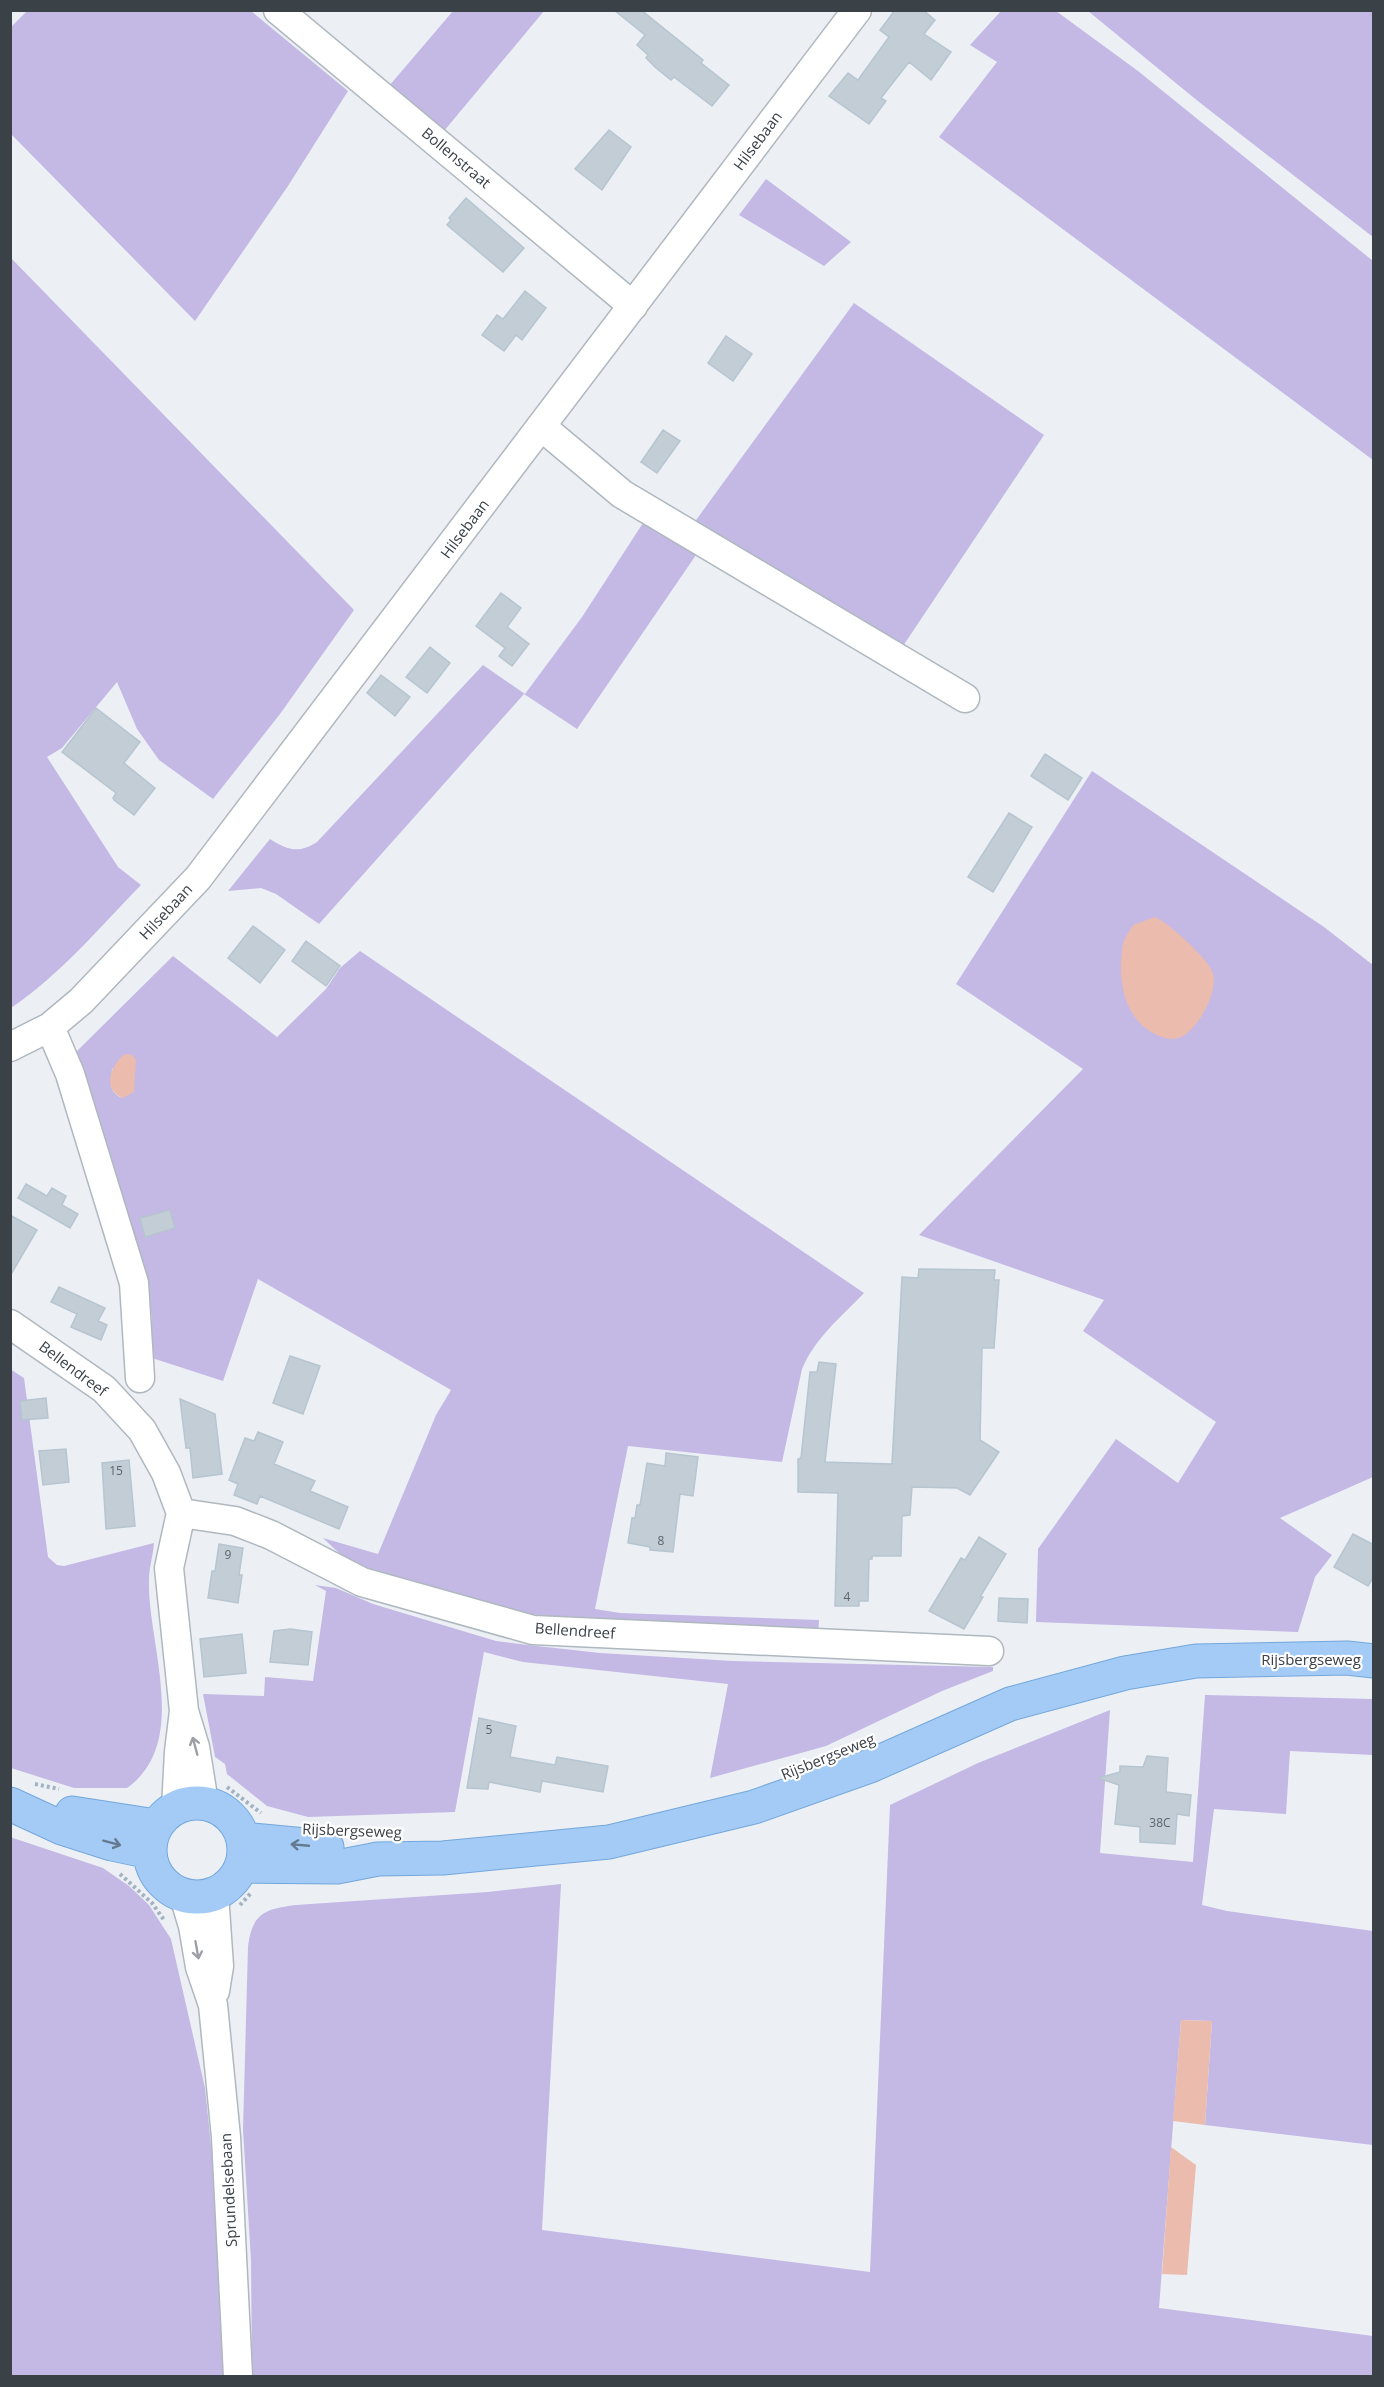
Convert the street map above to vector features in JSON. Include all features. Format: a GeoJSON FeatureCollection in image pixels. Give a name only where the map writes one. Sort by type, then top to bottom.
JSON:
{"type":"FeatureCollection","features":[{"type":"Feature","properties":{"kind":"main road","name":"Rijsbergseweg"},"geometry":{"type":"LineString","coordinates":[[251,1853],[338,1848],[378,1859],[442,1858],[609,1842],[754,1807],[870,1766],[1010,1704],[1125,1673],[1196,1661],[1347,1658],[1374,1661]]}},
{"type":"Feature","properties":{"kind":"main road"},"geometry":{"type":"LineString","coordinates":[[15,1805],[64,1811],[182,1815],[218,1807],[238,1826],[251,1853],[236,1878],[212,1900],[170,1889],[160,1879],[153,1866],[182,1815]]}},
{"type":"Feature","properties":{"kind":"street","name":"Bollenstraat"},"geometry":{"type":"LineString","coordinates":[[279,10],[633,306]]}},
{"type":"Feature","properties":{"kind":"street","name":"Hilsebaan"},"geometry":{"type":"LineString","coordinates":[[10,1047],[50,1027],[81,1001],[198,878],[857,10]]}},
{"type":"Feature","properties":{"kind":"street"},"geometry":{"type":"LineString","coordinates":[[542,427],[622,494],[965,698]]}},
{"type":"Feature","properties":{"kind":"street"},"geometry":{"type":"LineString","coordinates":[[50,1027],[70,1074],[134,1283],[140,1378]]}},
{"type":"Feature","properties":{"kind":"street","name":"Bellendreef"},"geometry":{"type":"LineString","coordinates":[[10,1324],[104,1389],[142,1430],[166,1473],[181,1513],[235,1521],[271,1535],[362,1582],[533,1630],[989,1651]]}},
{"type":"Feature","properties":{"kind":"street"},"geometry":{"type":"LineString","coordinates":[[181,1513],[169,1568],[184,1710],[195,1747],[182,1815]]}},
{"type":"Feature","properties":{"kind":"street","name":"Sprundelsebaan"},"geometry":{"type":"LineString","coordinates":[[212,1900],[193,1926],[200,1967],[213,2004],[226,2137],[238,2376]]}},
{"type":"Feature","properties":{"kind":"path"},"geometry":{"type":"LineString","coordinates":[[182,1815],[251,1853],[243,1900],[212,1900]]}},
{"type":"Feature","properties":{"kind":"path"},"geometry":{"type":"LineString","coordinates":[[114,1870],[152,1903],[170,1928]]}},
{"type":"Feature","properties":{"kind":"shaded area"},"geometry":{"type":"Polygon","coordinates":[[[27,11],[251,11],[348,91],[288,186],[195,321],[11,134],[11,27],[27,11]]]}},
{"type":"Feature","properties":{"kind":"shaded area"},"geometry":{"type":"Polygon","coordinates":[[[453,11],[544,11],[444,131],[389,86],[453,11]]]}},
{"type":"Feature","properties":{"kind":"shaded area"},"geometry":{"type":"Polygon","coordinates":[[[1001,11],[1056,11],[1138,71],[1373,261],[1373,460],[939,137],[997,62],[970,45],[1001,11]]]}},
{"type":"Feature","properties":{"kind":"shaded area"},"geometry":{"type":"Polygon","coordinates":[[[1088,11],[1373,11],[1373,237],[1199,102],[1088,11]]]}},
{"type":"Feature","properties":{"kind":"shaded area"},"geometry":{"type":"Polygon","coordinates":[[[766,179],[851,242],[824,266],[739,215],[766,179]]]}},
{"type":"Feature","properties":{"kind":"shaded area"},"geometry":{"type":"Polygon","coordinates":[[[11,258],[354,610],[280,714],[213,799],[159,760],[137,729],[117,682],[62,748],[47,757],[118,867],[141,885],[63,965],[11,1008],[11,258]]]}},
{"type":"Feature","properties":{"kind":"shaded area"},"geometry":{"type":"Polygon","coordinates":[[[854,303],[1044,435],[901,649],[691,527],[854,303]]]}},
{"type":"Feature","properties":{"kind":"shaded area"},"geometry":{"type":"Polygon","coordinates":[[[643,523],[696,555],[577,729],[524,694],[319,924],[276,894],[261,888],[228,891],[270,839],[293,849],[311,846],[317,842],[483,665],[525,694],[582,617],[643,523]]]}},
{"type":"Feature","properties":{"kind":"shaded area"},"geometry":{"type":"Polygon","coordinates":[[[1092,771],[1324,927],[1373,965],[1373,1477],[1280,1518],[1332,1555],[1315,1577],[1298,1632],[1036,1622],[1038,1549],[1116,1439],[1178,1483],[1216,1422],[1083,1331],[1104,1300],[919,1235],[1083,1069],[956,984],[1092,771]]]}},
{"type":"Feature","properties":{"kind":"shaded area"},"geometry":{"type":"Polygon","coordinates":[[[1155,917],[1170,926],[1188,942],[1205,960],[1213,974],[1214,982],[1210,1000],[1200,1019],[1187,1033],[1175,1039],[1155,1034],[1136,1019],[1125,998],[1121,974],[1124,940],[1133,925],[1155,917]]]}},
{"type":"Feature","properties":{"kind":"shaded area"},"geometry":{"type":"Polygon","coordinates":[[[360,951],[864,1293],[821,1338],[807,1358],[802,1369],[782,1462],[628,1446],[595,1609],[620,1613],[819,1620],[818,1636],[642,1629],[523,1613],[378,1575],[340,1554],[323,1538],[378,1554],[436,1415],[451,1390],[258,1279],[223,1381],[152,1358],[152,1318],[144,1272],[76,1052],[173,956],[277,1037],[326,989],[340,968],[360,951]],[[112,1068],[112,1090],[123,1098],[112,1068]]]}},
{"type":"Feature","properties":{"kind":"shaded area"},"geometry":{"type":"Polygon","coordinates":[[[125,1054],[132,1055],[136,1060],[134,1092],[123,1098],[112,1089],[110,1077],[112,1070],[125,1054]]]}},
{"type":"Feature","properties":{"kind":"shaded area"},"geometry":{"type":"Polygon","coordinates":[[[10,1369],[24,1378],[48,1557],[57,1565],[64,1566],[154,1543],[149,1580],[150,1605],[158,1661],[162,1719],[157,1745],[146,1768],[127,1788],[74,1788],[11,1768],[10,1369]]]}},
{"type":"Feature","properties":{"kind":"shaded area"},"geometry":{"type":"Polygon","coordinates":[[[315,1585],[336,1588],[373,1604],[496,1641],[600,1653],[733,1661],[993,1667],[993,1671],[942,1691],[826,1746],[710,1778],[728,1684],[523,1662],[484,1652],[455,1812],[308,1817],[267,1806],[227,1774],[225,1764],[215,1757],[203,1694],[264,1696],[265,1677],[313,1681],[326,1591],[315,1585]]]}},
{"type":"Feature","properties":{"kind":"shaded area"},"geometry":{"type":"Polygon","coordinates":[[[1205,1695],[1373,1699],[1373,1755],[1290,1751],[1286,1814],[1214,1809],[1202,1905],[1227,1911],[1373,1931],[1373,2145],[1205,2125],[1212,2021],[1181,2020],[1159,2308],[1373,2336],[1373,2376],[252,2376],[251,2260],[243,2130],[248,1947],[253,1927],[262,1915],[276,1908],[296,1905],[488,1892],[561,1884],[542,2230],[870,2272],[890,1805],[978,1763],[1110,1710],[1100,1853],[1193,1862],[1205,1695]]]}},
{"type":"Feature","properties":{"kind":"shaded area"},"geometry":{"type":"Polygon","coordinates":[[[10,1837],[103,1868],[129,1886],[149,1905],[171,1939],[205,2088],[219,2259],[223,2376],[11,2376],[10,1837]]]}},
{"type":"Feature","properties":{"kind":"shaded area"},"geometry":{"type":"Polygon","coordinates":[[[1181,2020],[1212,2021],[1205,2125],[1173,2121],[1181,2020]]]}},
{"type":"Feature","properties":{"kind":"shaded area"},"geometry":{"type":"Polygon","coordinates":[[[1171,2147],[1196,2165],[1187,2275],[1162,2274],[1171,2147]]]}},
{"type":"Feature","properties":{"kind":"building"},"geometry":{"type":"Polygon","coordinates":[[[614,10],[641,10],[703,60],[701,63],[729,85],[712,106],[674,77],[671,80],[646,58],[648,55],[637,45],[645,35],[614,10]]]}},
{"type":"Feature","properties":{"kind":"building"},"geometry":{"type":"Polygon","coordinates":[[[895,10],[923,10],[935,20],[924,34],[951,52],[931,80],[909,62],[881,98],[886,101],[869,124],[829,96],[848,73],[858,80],[889,37],[880,30],[895,10]]]}},
{"type":"Feature","properties":{"kind":"building"},"geometry":{"type":"Polygon","coordinates":[[[609,130],[631,147],[602,190],[575,169],[609,130]]]}},
{"type":"Feature","properties":{"kind":"building"},"geometry":{"type":"Polygon","coordinates":[[[466,198],[524,248],[503,272],[447,225],[451,220],[449,218],[466,198]]]}},
{"type":"Feature","properties":{"kind":"building"},"geometry":{"type":"Polygon","coordinates":[[[525,291],[546,308],[522,340],[516,335],[504,351],[482,335],[497,315],[503,319],[525,291]]]}},
{"type":"Feature","properties":{"kind":"building"},"geometry":{"type":"Polygon","coordinates":[[[726,336],[752,354],[733,381],[708,363],[726,336]]]}},
{"type":"Feature","properties":{"kind":"building"},"geometry":{"type":"Polygon","coordinates":[[[663,430],[680,441],[657,473],[641,462],[663,430]]]}},
{"type":"Feature","properties":{"kind":"building"},"geometry":{"type":"Polygon","coordinates":[[[501,593],[521,608],[507,627],[529,644],[512,666],[499,656],[505,648],[476,626],[501,593]]]}},
{"type":"Feature","properties":{"kind":"building"},"geometry":{"type":"Polygon","coordinates":[[[430,647],[450,663],[427,693],[406,677],[430,647]]]}},
{"type":"Feature","properties":{"kind":"building"},"geometry":{"type":"Polygon","coordinates":[[[381,675],[410,697],[395,716],[367,693],[381,675]]]}},
{"type":"Feature","properties":{"kind":"building"},"geometry":{"type":"Polygon","coordinates":[[[96,708],[140,742],[124,763],[155,788],[134,815],[114,800],[116,793],[62,752],[96,708]]]}},
{"type":"Feature","properties":{"kind":"building"},"geometry":{"type":"Polygon","coordinates":[[[1045,754],[1082,778],[1068,800],[1031,776],[1045,754]]]}},
{"type":"Feature","properties":{"kind":"building"},"geometry":{"type":"Polygon","coordinates":[[[1009,813],[1032,827],[993,892],[968,877],[1009,813]]]}},
{"type":"Feature","properties":{"kind":"building"},"geometry":{"type":"Polygon","coordinates":[[[253,926],[285,950],[260,983],[228,958],[253,926]]]}},
{"type":"Feature","properties":{"kind":"building"},"geometry":{"type":"Polygon","coordinates":[[[306,941],[340,966],[326,986],[292,961],[306,941]]]}},
{"type":"Feature","properties":{"kind":"building"},"geometry":{"type":"Polygon","coordinates":[[[26,1184],[47,1196],[52,1188],[66,1196],[62,1205],[78,1214],[70,1228],[18,1198],[26,1184]]]}},
{"type":"Feature","properties":{"kind":"building"},"geometry":{"type":"Polygon","coordinates":[[[170,1210],[175,1228],[145,1237],[140,1218],[170,1210]]]}},
{"type":"Feature","properties":{"kind":"building"},"geometry":{"type":"Polygon","coordinates":[[[10,1215],[37,1230],[10,1276],[10,1215]]]}},
{"type":"Feature","properties":{"kind":"building"},"geometry":{"type":"Polygon","coordinates":[[[919,1269],[995,1270],[994,1280],[999,1280],[994,1348],[982,1348],[980,1440],[999,1452],[970,1495],[957,1488],[912,1487],[910,1515],[902,1516],[901,1556],[872,1556],[872,1559],[869,1559],[868,1601],[859,1601],[859,1606],[835,1606],[838,1493],[798,1492],[798,1459],[801,1458],[810,1372],[817,1372],[819,1362],[836,1364],[825,1462],[892,1464],[902,1277],[918,1278],[919,1269]]]}},
{"type":"Feature","properties":{"kind":"building"},"geometry":{"type":"Polygon","coordinates":[[[59,1287],[105,1308],[98,1321],[107,1325],[101,1340],[71,1327],[77,1314],[51,1302],[59,1287]]]}},
{"type":"Feature","properties":{"kind":"building"},"geometry":{"type":"Polygon","coordinates":[[[290,1356],[320,1366],[303,1414],[273,1403],[290,1356]]]}},
{"type":"Feature","properties":{"kind":"building"},"geometry":{"type":"Polygon","coordinates":[[[46,1398],[48,1418],[22,1420],[20,1401],[46,1398]]]}},
{"type":"Feature","properties":{"kind":"building"},"geometry":{"type":"Polygon","coordinates":[[[180,1399],[215,1414],[222,1474],[193,1478],[190,1448],[186,1448],[180,1399]]]}},
{"type":"Feature","properties":{"kind":"building"},"geometry":{"type":"Polygon","coordinates":[[[258,1432],[283,1442],[274,1464],[315,1481],[310,1491],[348,1507],[339,1529],[260,1496],[257,1504],[234,1495],[238,1484],[229,1480],[245,1438],[254,1441],[258,1432]]]}},
{"type":"Feature","properties":{"kind":"building"},"geometry":{"type":"Polygon","coordinates":[[[66,1449],[69,1482],[43,1485],[39,1451],[66,1449]]]}},
{"type":"Feature","properties":{"kind":"building"},"geometry":{"type":"Polygon","coordinates":[[[666,1453],[698,1457],[693,1496],[680,1494],[673,1552],[650,1550],[650,1547],[628,1543],[632,1518],[635,1518],[637,1505],[640,1505],[647,1463],[665,1466],[666,1453]]]}},
{"type":"Feature","properties":{"kind":"building"},"geometry":{"type":"Polygon","coordinates":[[[129,1460],[135,1526],[106,1529],[102,1463],[129,1460]]]}},
{"type":"Feature","properties":{"kind":"building"},"geometry":{"type":"Polygon","coordinates":[[[1353,1534],[1374,1545],[1374,1576],[1368,1586],[1334,1567],[1353,1534]]]}},
{"type":"Feature","properties":{"kind":"building"},"geometry":{"type":"Polygon","coordinates":[[[979,1537],[1006,1554],[964,1629],[929,1611],[961,1558],[965,1560],[979,1537]]]}},
{"type":"Feature","properties":{"kind":"building"},"geometry":{"type":"Polygon","coordinates":[[[219,1544],[243,1548],[238,1603],[208,1598],[219,1544]]]}},
{"type":"Feature","properties":{"kind":"building"},"geometry":{"type":"Polygon","coordinates":[[[999,1598],[1028,1599],[1027,1623],[998,1621],[999,1598]]]}},
{"type":"Feature","properties":{"kind":"building"},"geometry":{"type":"Polygon","coordinates":[[[290,1629],[312,1632],[308,1665],[270,1662],[274,1631],[290,1629]]]}},
{"type":"Feature","properties":{"kind":"building"},"geometry":{"type":"Polygon","coordinates":[[[242,1634],[246,1673],[204,1677],[200,1639],[242,1634]]]}},
{"type":"Feature","properties":{"kind":"building"},"geometry":{"type":"Polygon","coordinates":[[[479,1718],[516,1726],[510,1757],[555,1765],[557,1757],[608,1766],[603,1792],[542,1781],[540,1792],[489,1782],[488,1789],[467,1788],[479,1718]]]}},
{"type":"Feature","properties":{"kind":"building"},"geometry":{"type":"Polygon","coordinates":[[[1147,1756],[1168,1758],[1166,1792],[1191,1795],[1189,1816],[1177,1814],[1175,1844],[1140,1842],[1140,1827],[1115,1824],[1119,1785],[1098,1778],[1120,1772],[1120,1766],[1143,1767],[1147,1756]]]}}]}
